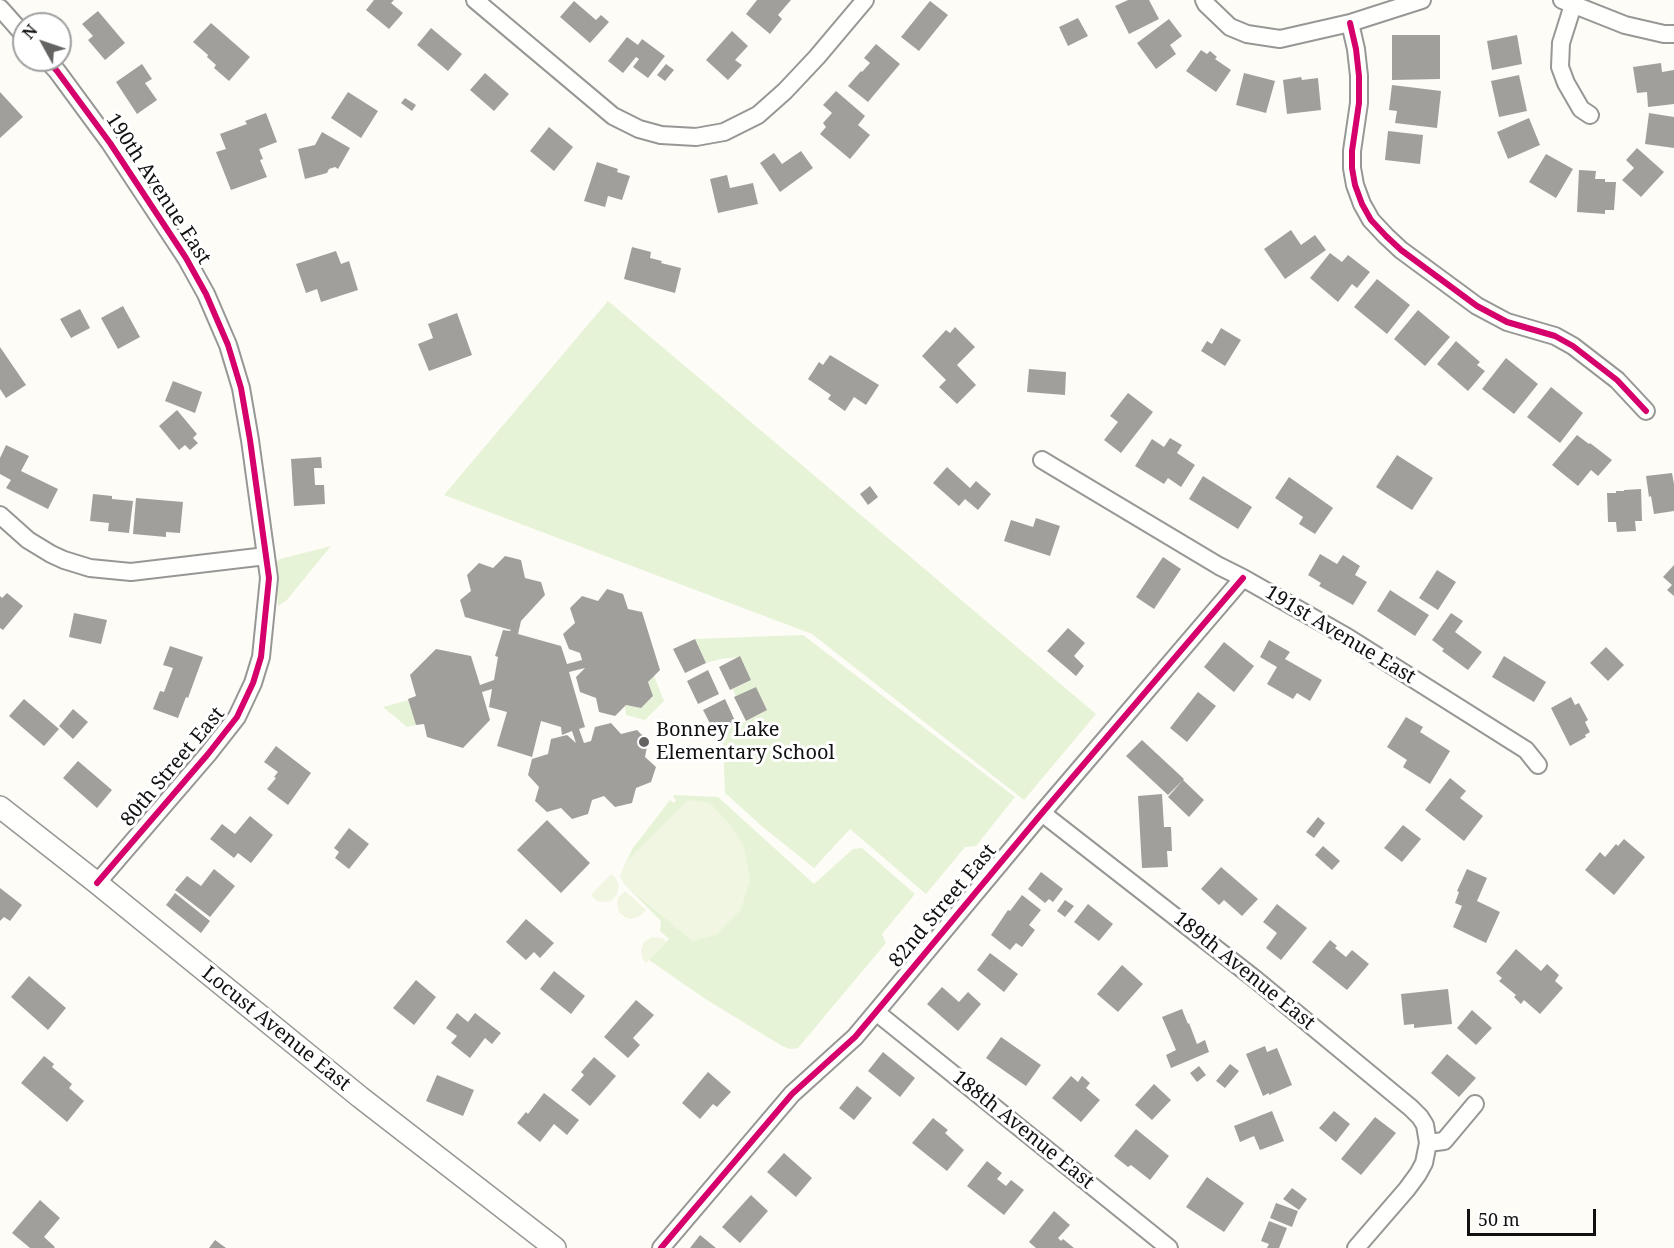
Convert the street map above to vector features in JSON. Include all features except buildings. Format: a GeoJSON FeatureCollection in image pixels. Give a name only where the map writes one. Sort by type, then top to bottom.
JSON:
{"type":"FeatureCollection","features":[{"type":"Feature","properties":{"kind":"street"},"geometry":{"type":"LineString","coordinates":[[475,0],[613,116],[639,129],[661,135],[692,136],[724,132],[758,115],[785,91],[817,57],[865,0]]}},
{"type":"Feature","properties":{"kind":"street"},"geometry":{"type":"LineString","coordinates":[[1204,0],[1230,27],[1247,34],[1280,39],[1350,22],[1422,0]]}},
{"type":"Feature","properties":{"kind":"street"},"geometry":{"type":"LineString","coordinates":[[1590,115],[1581,109],[1560,67],[1561,43],[1568,2],[1625,25],[1664,34],[1674,34]]}},
{"type":"Feature","properties":{"kind":"street"},"geometry":{"type":"LineString","coordinates":[[0,8],[12,22]]}},
{"type":"Feature","properties":{"kind":"street"},"geometry":{"type":"LineString","coordinates":[[1350,22],[1359,76],[1359,103],[1352,151],[1352,168],[1358,194],[1371,220],[1401,250],[1477,306],[1507,322],[1555,336],[1573,346],[1617,380],[1646,411]]}},
{"type":"Feature","properties":{"kind":"street","name":"190th Avenue East"},"geometry":{"type":"LineString","coordinates":[[58,72],[110,143],[186,258],[206,294],[228,345],[241,388],[266,556]]}},
{"type":"Feature","properties":{"kind":"street","name":"191st Avenue East"},"geometry":{"type":"LineString","coordinates":[[1042,460],[1219,566],[1347,637],[1526,750],[1538,765]]}},
{"type":"Feature","properties":{"kind":"street"},"geometry":{"type":"LineString","coordinates":[[0,515],[28,540],[51,554],[90,568],[131,572],[266,556]]}},
{"type":"Feature","properties":{"kind":"street","name":"80th Street East"},"geometry":{"type":"LineString","coordinates":[[97,883],[237,717],[253,683],[261,657],[269,578],[266,556]]}},
{"type":"Feature","properties":{"kind":"street","name":"82nd Street East"},"geometry":{"type":"LineString","coordinates":[[661,1248],[785,1101],[855,1037],[1243,578]]}},
{"type":"Feature","properties":{"kind":"street","name":"Locust Avenue East"},"geometry":{"type":"LineString","coordinates":[[0,807],[360,1097],[555,1248]]}},
{"type":"Feature","properties":{"kind":"street","name":"189th Avenue East"},"geometry":{"type":"LineString","coordinates":[[1042,813],[1255,979],[1410,1108],[1425,1125],[1428,1143]]}},
{"type":"Feature","properties":{"kind":"street","name":"188th Avenue East"},"geometry":{"type":"LineString","coordinates":[[876,1012],[1169,1248]]}},
{"type":"Feature","properties":{"kind":"street"},"geometry":{"type":"LineString","coordinates":[[1361,1245],[1418,1174],[1424,1163],[1428,1143],[1444,1141],[1474,1104]]}},
{"type":"Feature","properties":{"kind":"green space"},"geometry":{"type":"Polygon","coordinates":[[[608,301],[1096,714],[1024,800],[812,634],[444,495],[608,301]]]}},
{"type":"Feature","properties":{"kind":"green space"},"geometry":{"type":"Polygon","coordinates":[[[331,546],[286,601],[278,606],[276,562],[331,546]]]}},
{"type":"Feature","properties":{"kind":"green space"},"geometry":{"type":"Polygon","coordinates":[[[803,635],[1015,797],[976,846],[965,847],[926,894],[850,829],[814,868],[725,793],[723,743],[719,733],[736,724],[738,726],[767,710],[756,687],[736,697],[733,689],[751,680],[740,657],[706,663],[695,639],[803,635]]]}},
{"type":"Feature","properties":{"kind":"green space"},"geometry":{"type":"Polygon","coordinates":[[[654,676],[664,701],[645,720],[626,715],[626,705],[641,708],[653,697],[648,682],[654,676]]]}},
{"type":"Feature","properties":{"kind":"green space"},"geometry":{"type":"Polygon","coordinates":[[[409,700],[416,725],[407,727],[383,707],[409,700]]]}},
{"type":"Feature","properties":{"kind":"green space"},"geometry":{"type":"Polygon","coordinates":[[[674,795],[718,797],[814,884],[853,849],[862,848],[915,894],[882,934],[886,943],[798,1048],[790,1049],[782,1046],[704,998],[649,960],[669,939],[660,931],[661,921],[624,884],[693,941],[638,850],[625,864],[633,848],[670,800],[674,803],[676,800],[674,795]]]}},
{"type":"Feature","properties":{"kind":"green space"},"geometry":{"type":"Polygon","coordinates":[[[688,800],[710,803],[730,824],[744,846],[750,880],[741,910],[716,935],[693,941],[624,884],[620,876],[625,864],[688,800]]]}},
{"type":"Feature","properties":{"kind":"green space"},"geometry":{"type":"Polygon","coordinates":[[[611,874],[619,885],[617,894],[611,901],[597,901],[591,895],[611,874]]]}},
{"type":"Feature","properties":{"kind":"green space"},"geometry":{"type":"Polygon","coordinates":[[[625,891],[646,910],[640,916],[631,919],[619,912],[618,898],[625,891]]]}},
{"type":"Feature","properties":{"kind":"green space"},"geometry":{"type":"Polygon","coordinates":[[[652,937],[662,938],[667,942],[646,963],[641,950],[644,942],[652,937]]]}},
{"type":"Feature","properties":{"kind":"cycle path"},"geometry":{"type":"LineString","coordinates":[[1350,23],[1359,76],[1359,103],[1352,151],[1352,168],[1355,185],[1371,220],[1401,250],[1477,306],[1507,322],[1555,336],[1573,346],[1617,380],[1646,411]]}},
{"type":"Feature","properties":{"kind":"cycle path"},"geometry":{"type":"LineString","coordinates":[[58,72],[110,143],[186,258],[206,294],[228,345],[241,388],[269,578],[261,657],[253,683],[237,717],[97,883]]}},
{"type":"Feature","properties":{"kind":"cycle path"},"geometry":{"type":"LineString","coordinates":[[661,1248],[792,1094],[855,1037],[1243,578]]}},
{"type":"Feature","properties":{"kind":"place","name":"Bonney Lake Elementary School"},"geometry":{"type":"Point","coordinates":[644,742]}}]}
